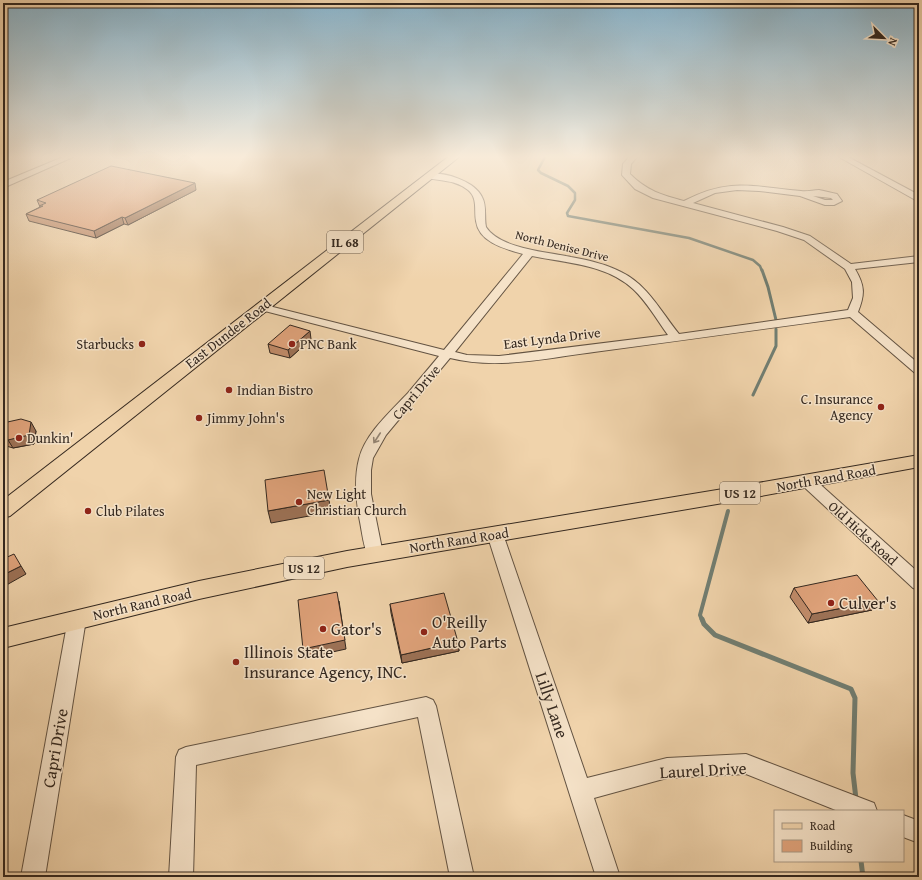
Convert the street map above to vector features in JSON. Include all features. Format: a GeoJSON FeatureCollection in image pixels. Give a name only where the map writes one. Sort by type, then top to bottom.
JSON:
{"type":"FeatureCollection","features":[{"type":"Feature","properties":{"kind":"main road","name":"East Dundee Road"},"geometry":{"type":"LineString","coordinates":[[3,511],[402,198]]}},
{"type":"Feature","properties":{"kind":"main road","name":"North Rand Road"},"geometry":{"type":"LineString","coordinates":[[3,638],[274,573],[375,554],[808,482],[919,461]]}},
{"type":"Feature","properties":{"kind":"street","name":"North Denise Drive"},"geometry":{"type":"LineString","coordinates":[[478,198],[480,202],[480,224],[482,230],[490,238],[504,245],[530,252],[591,264],[613,271],[636,287],[676,338]]}},
{"type":"Feature","properties":{"kind":"street"},"geometry":{"type":"LineString","coordinates":[[663,198],[780,229],[807,238],[826,250],[849,267],[857,282],[858,298],[852,313],[919,370]]}},
{"type":"Feature","properties":{"kind":"street"},"geometry":{"type":"LineString","coordinates":[[685,204],[696,198]]}},
{"type":"Feature","properties":{"kind":"street","name":"Capri Drive"},"geometry":{"type":"LineString","coordinates":[[375,554],[363,482],[366,457],[378,436],[447,355],[530,252]]}},
{"type":"Feature","properties":{"kind":"street"},"geometry":{"type":"LineString","coordinates":[[849,267],[919,259]]}},
{"type":"Feature","properties":{"kind":"street","name":"East Lynda Drive"},"geometry":{"type":"LineString","coordinates":[[261,307],[447,355],[467,359],[499,360],[676,338],[852,313]]}},
{"type":"Feature","properties":{"kind":"street","name":"Old Hicks Road"},"geometry":{"type":"LineString","coordinates":[[808,482],[919,583]]}},
{"type":"Feature","properties":{"kind":"street","name":"Lilly Lane"},"geometry":{"type":"LineString","coordinates":[[495,534],[531,645],[582,790],[608,877]]}},
{"type":"Feature","properties":{"kind":"street","name":"Capri Drive"},"geometry":{"type":"LineString","coordinates":[[33,877],[78,619]]}},
{"type":"Feature","properties":{"kind":"street"},"geometry":{"type":"LineString","coordinates":[[181,877],[186,757],[426,706],[462,877]]}},
{"type":"Feature","properties":{"kind":"street","name":"Laurel Drive"},"geometry":{"type":"LineString","coordinates":[[582,790],[667,768],[746,764],[863,810]]}},
{"type":"Feature","properties":{"kind":"street"},"geometry":{"type":"LineString","coordinates":[[904,826],[919,832]]}},
{"type":"Feature","properties":{"kind":"building"},"geometry":{"type":"Polygon","coordinates":[[[41,198],[165,198],[125,218],[122,217],[94,231],[26,214],[46,203],[37,200],[41,198]]]}},
{"type":"Feature","properties":{"kind":"building"},"geometry":{"type":"Polygon","coordinates":[[[290,325],[310,331],[288,350],[268,344],[290,325]]]}},
{"type":"Feature","properties":{"kind":"building"},"geometry":{"type":"Polygon","coordinates":[[[21,419],[31,422],[29,435],[8,440],[3,438],[3,423],[21,419]]]}},
{"type":"Feature","properties":{"kind":"building"},"geometry":{"type":"Polygon","coordinates":[[[324,470],[329,500],[268,511],[265,480],[324,470]]]}},
{"type":"Feature","properties":{"kind":"building"},"geometry":{"type":"Polygon","coordinates":[[[14,554],[21,566],[3,575],[3,559],[14,554]]]}},
{"type":"Feature","properties":{"kind":"building","name":"Culver's"},"geometry":{"type":"Polygon","coordinates":[[[857,575],[878,601],[812,614],[794,588],[857,575]]]}},
{"type":"Feature","properties":{"kind":"building","name":"Gator's"},"geometry":{"type":"Polygon","coordinates":[[[337,592],[345,640],[303,649],[298,600],[337,592]]]}},
{"type":"Feature","properties":{"kind":"building","name":"O'Reilly Auto Parts"},"geometry":{"type":"Polygon","coordinates":[[[444,593],[458,642],[401,655],[390,604],[444,593]]]}},
{"type":"Feature","properties":{"kind":"waterway"},"geometry":{"type":"LineString","coordinates":[[575,198],[567,213],[568,216],[689,238],[753,260],[760,266],[762,271]]}},
{"type":"Feature","properties":{"kind":"waterway"},"geometry":{"type":"LineString","coordinates":[[762,270],[776,320]]}},
{"type":"Feature","properties":{"kind":"waterway"},"geometry":{"type":"LineString","coordinates":[[753,395],[776,346],[776,329]]}},
{"type":"Feature","properties":{"kind":"waterway"},"geometry":{"type":"LineString","coordinates":[[702,620],[700,615],[728,511]]}},
{"type":"Feature","properties":{"kind":"waterway"},"geometry":{"type":"LineString","coordinates":[[702,619],[704,624],[715,635],[851,689],[855,698],[853,773],[856,799]]}},
{"type":"Feature","properties":{"kind":"waterway"},"geometry":{"type":"LineString","coordinates":[[861,862],[863,877]]}},
{"type":"Feature","properties":{"kind":"place","name":"Starbucks"},"geometry":{"type":"Point","coordinates":[142,344]}},
{"type":"Feature","properties":{"kind":"place","name":"PNC Bank"},"geometry":{"type":"Point","coordinates":[292,344]}},
{"type":"Feature","properties":{"kind":"place","name":"Indian Bistro"},"geometry":{"type":"Point","coordinates":[229,390]}},
{"type":"Feature","properties":{"kind":"place","name":"C. Insurance Agency"},"geometry":{"type":"Point","coordinates":[881,407]}},
{"type":"Feature","properties":{"kind":"place","name":"Jimmy John's"},"geometry":{"type":"Point","coordinates":[199,418]}},
{"type":"Feature","properties":{"kind":"place","name":"Dunkin'"},"geometry":{"type":"Point","coordinates":[19,438]}},
{"type":"Feature","properties":{"kind":"place","name":"New Light Christian Church"},"geometry":{"type":"Point","coordinates":[299,502]}},
{"type":"Feature","properties":{"kind":"place","name":"Club Pilates"},"geometry":{"type":"Point","coordinates":[88,511]}},
{"type":"Feature","properties":{"kind":"place","name":"Culver's"},"geometry":{"type":"Point","coordinates":[831,603]}},
{"type":"Feature","properties":{"kind":"place","name":"Gator's"},"geometry":{"type":"Point","coordinates":[323,629]}},
{"type":"Feature","properties":{"kind":"place","name":"O'Reilly Auto Parts"},"geometry":{"type":"Point","coordinates":[424,632]}},
{"type":"Feature","properties":{"kind":"place","name":"Illinois State Insurance Agency, INC."},"geometry":{"type":"Point","coordinates":[236,662]}}]}
